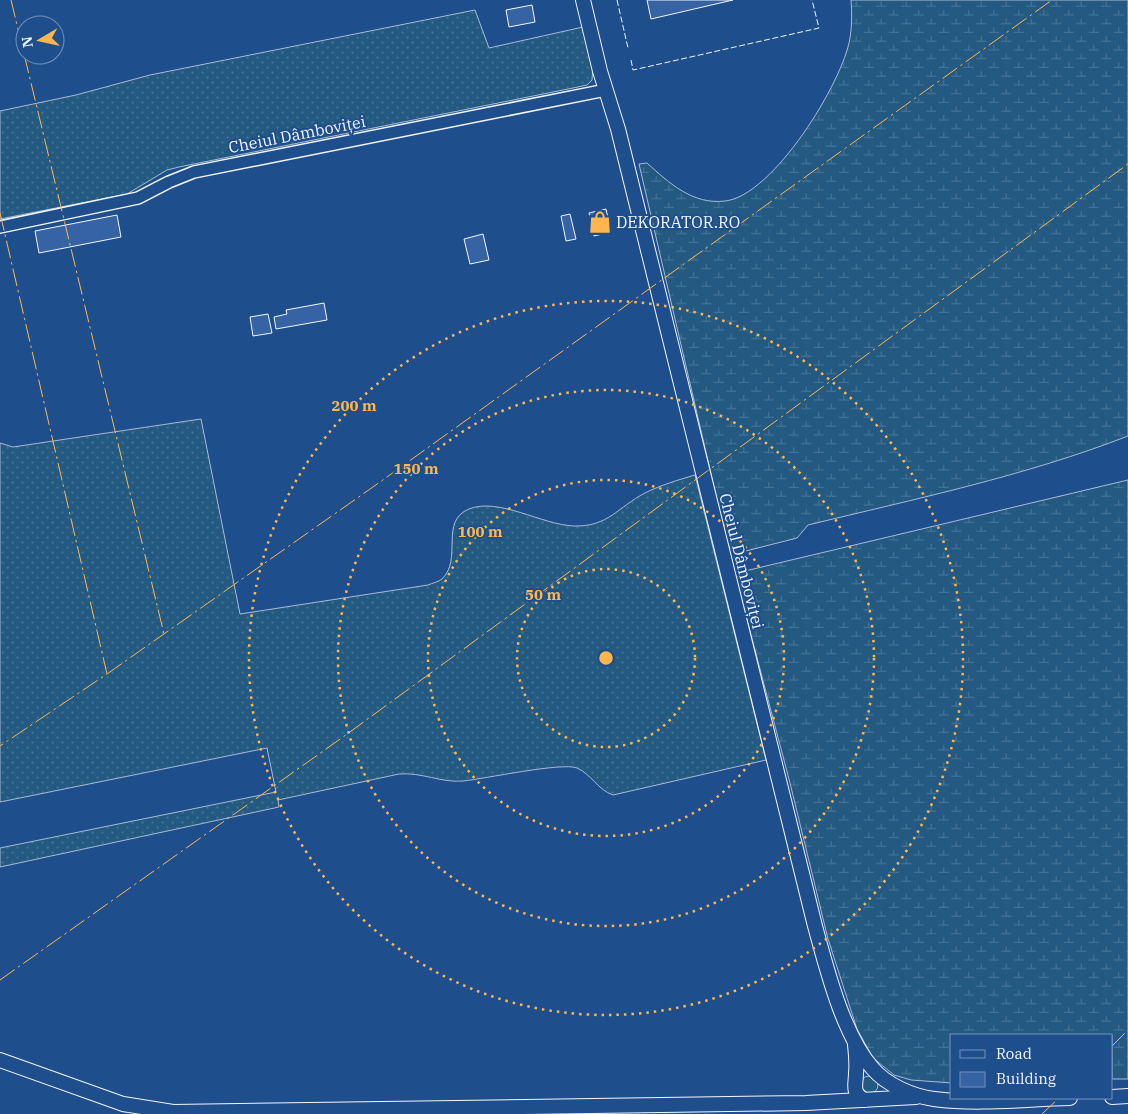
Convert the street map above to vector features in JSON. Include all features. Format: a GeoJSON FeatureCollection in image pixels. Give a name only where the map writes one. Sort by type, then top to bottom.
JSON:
{"type":"FeatureCollection","features":[{"type":"Feature","properties":{"kind":"street","name":"Cheiul Dâmboviței"},"geometry":{"type":"LineString","coordinates":[[583,0],[618,129],[726,574],[815,926],[834,988],[853,1037]]}},
{"type":"Feature","properties":{"kind":"street","name":"Cheiul Dâmboviței"},"geometry":{"type":"LineString","coordinates":[[0,227],[138,198],[194,172],[606,90]]}},
{"type":"Feature","properties":{"kind":"street"},"geometry":{"type":"LineString","coordinates":[[853,1037],[878,1074],[882,1091],[869,1099]]}},
{"type":"Feature","properties":{"kind":"street"},"geometry":{"type":"LineString","coordinates":[[853,1037],[857,1094],[869,1099]]}},
{"type":"Feature","properties":{"kind":"street"},"geometry":{"type":"LineString","coordinates":[[0,1060],[123,1104],[172,1112],[818,1102],[921,1096],[950,1099]]}},
{"type":"Feature","properties":{"kind":"street"},"geometry":{"type":"LineString","coordinates":[[818,1102],[840,1095],[865,1070],[878,1074],[902,1089],[921,1096]]}},
{"type":"Feature","properties":{"kind":"street"},"geometry":{"type":"LineString","coordinates":[[1113,1097],[1128,1096]]}},
{"type":"Feature","properties":{"kind":"street"},"geometry":{"type":"LineString","coordinates":[[950,1099],[1015,1099]]}},
{"type":"Feature","properties":{"kind":"green space"},"geometry":{"type":"Polygon","coordinates":[[[851,0],[1128,0],[1128,436],[1010,475],[808,525],[797,538],[738,553],[729,547],[725,534],[639,164],[647,163],[673,185],[702,200],[725,201],[744,194],[764,180],[784,159],[803,134],[820,108],[834,81],[845,57],[850,38],[851,0]]]}},
{"type":"Feature","properties":{"kind":"green space"},"geometry":{"type":"Polygon","coordinates":[[[475,10],[489,48],[583,27],[593,66],[592,80],[587,85],[573,88],[179,167],[167,170],[127,194],[0,219],[0,111],[76,95],[150,75],[475,10]]]}},
{"type":"Feature","properties":{"kind":"green space"},"geometry":{"type":"Polygon","coordinates":[[[201,419],[240,614],[428,585],[439,581],[448,571],[451,561],[455,522],[460,515],[469,509],[481,506],[494,506],[562,524],[586,525],[604,520],[651,490],[695,475],[766,760],[613,795],[603,790],[582,771],[569,767],[540,769],[463,781],[399,774],[278,800],[279,807],[0,867],[0,848],[276,792],[267,748],[0,802],[0,443],[13,447],[201,419]]]}},
{"type":"Feature","properties":{"kind":"green space"},"geometry":{"type":"Polygon","coordinates":[[[1128,480],[1128,1079],[1113,1079],[1113,1034],[950,1034],[950,1083],[911,1080],[894,1075],[873,1058],[857,1029],[828,939],[790,783],[736,578],[745,571],[1128,480]]]}},
{"type":"Feature","properties":{"kind":"green space"},"geometry":{"type":"Polygon","coordinates":[[[869,1076],[875,1079],[878,1085],[875,1091],[869,1094],[863,1091],[860,1085],[863,1079],[869,1076]]]}},
{"type":"Feature","properties":{"kind":"building"},"geometry":{"type":"Polygon","coordinates":[[[647,0],[733,0],[651,19],[647,0]]]}},
{"type":"Feature","properties":{"kind":"building"},"geometry":{"type":"Polygon","coordinates":[[[532,5],[535,22],[509,27],[506,10],[532,5]]]}},
{"type":"Feature","properties":{"kind":"building","name":"DEKORATOR.RO"},"geometry":{"type":"Polygon","coordinates":[[[606,209],[611,232],[594,236],[589,213],[606,209]]]}},
{"type":"Feature","properties":{"kind":"building"},"geometry":{"type":"Polygon","coordinates":[[[570,214],[576,239],[566,241],[561,216],[570,214]]]}},
{"type":"Feature","properties":{"kind":"building"},"geometry":{"type":"Polygon","coordinates":[[[117,215],[121,237],[39,253],[35,231],[117,215]]]}},
{"type":"Feature","properties":{"kind":"building"},"geometry":{"type":"Polygon","coordinates":[[[483,234],[489,260],[470,264],[464,239],[483,234]]]}},
{"type":"Feature","properties":{"kind":"building"},"geometry":{"type":"Polygon","coordinates":[[[324,303],[327,320],[276,329],[274,317],[287,314],[286,310],[324,303]]]}},
{"type":"Feature","properties":{"kind":"building"},"geometry":{"type":"Polygon","coordinates":[[[268,314],[272,333],[253,336],[250,317],[268,314]]]}},
{"type":"Feature","properties":{"kind":"fence"},"geometry":{"type":"LineString","coordinates":[[617,0],[628,48]]}},
{"type":"Feature","properties":{"kind":"fence"},"geometry":{"type":"LineString","coordinates":[[631,60],[633,70],[819,28],[812,0]]}},
{"type":"Feature","properties":{"kind":"power"},"geometry":{"type":"LineString","coordinates":[[11,0],[164,634]]}},
{"type":"Feature","properties":{"kind":"power"},"geometry":{"type":"LineString","coordinates":[[107,674],[380,482],[1052,0]]}},
{"type":"Feature","properties":{"kind":"power"},"geometry":{"type":"LineString","coordinates":[[0,980],[343,737],[1128,164]]}},
{"type":"Feature","properties":{"kind":"power"},"geometry":{"type":"LineString","coordinates":[[0,213],[107,674],[0,746]]}},
{"type":"Feature","properties":{"kind":"power"},"geometry":{"type":"LineString","coordinates":[[1113,1045],[1128,1030]]}},
{"type":"Feature","properties":{"kind":"power"},"geometry":{"type":"LineString","coordinates":[[1042,1114],[1058,1099]]}},
{"type":"Feature","properties":{"kind":"place","name":"DEKORATOR.RO"},"geometry":{"type":"Point","coordinates":[600,222]}}]}
